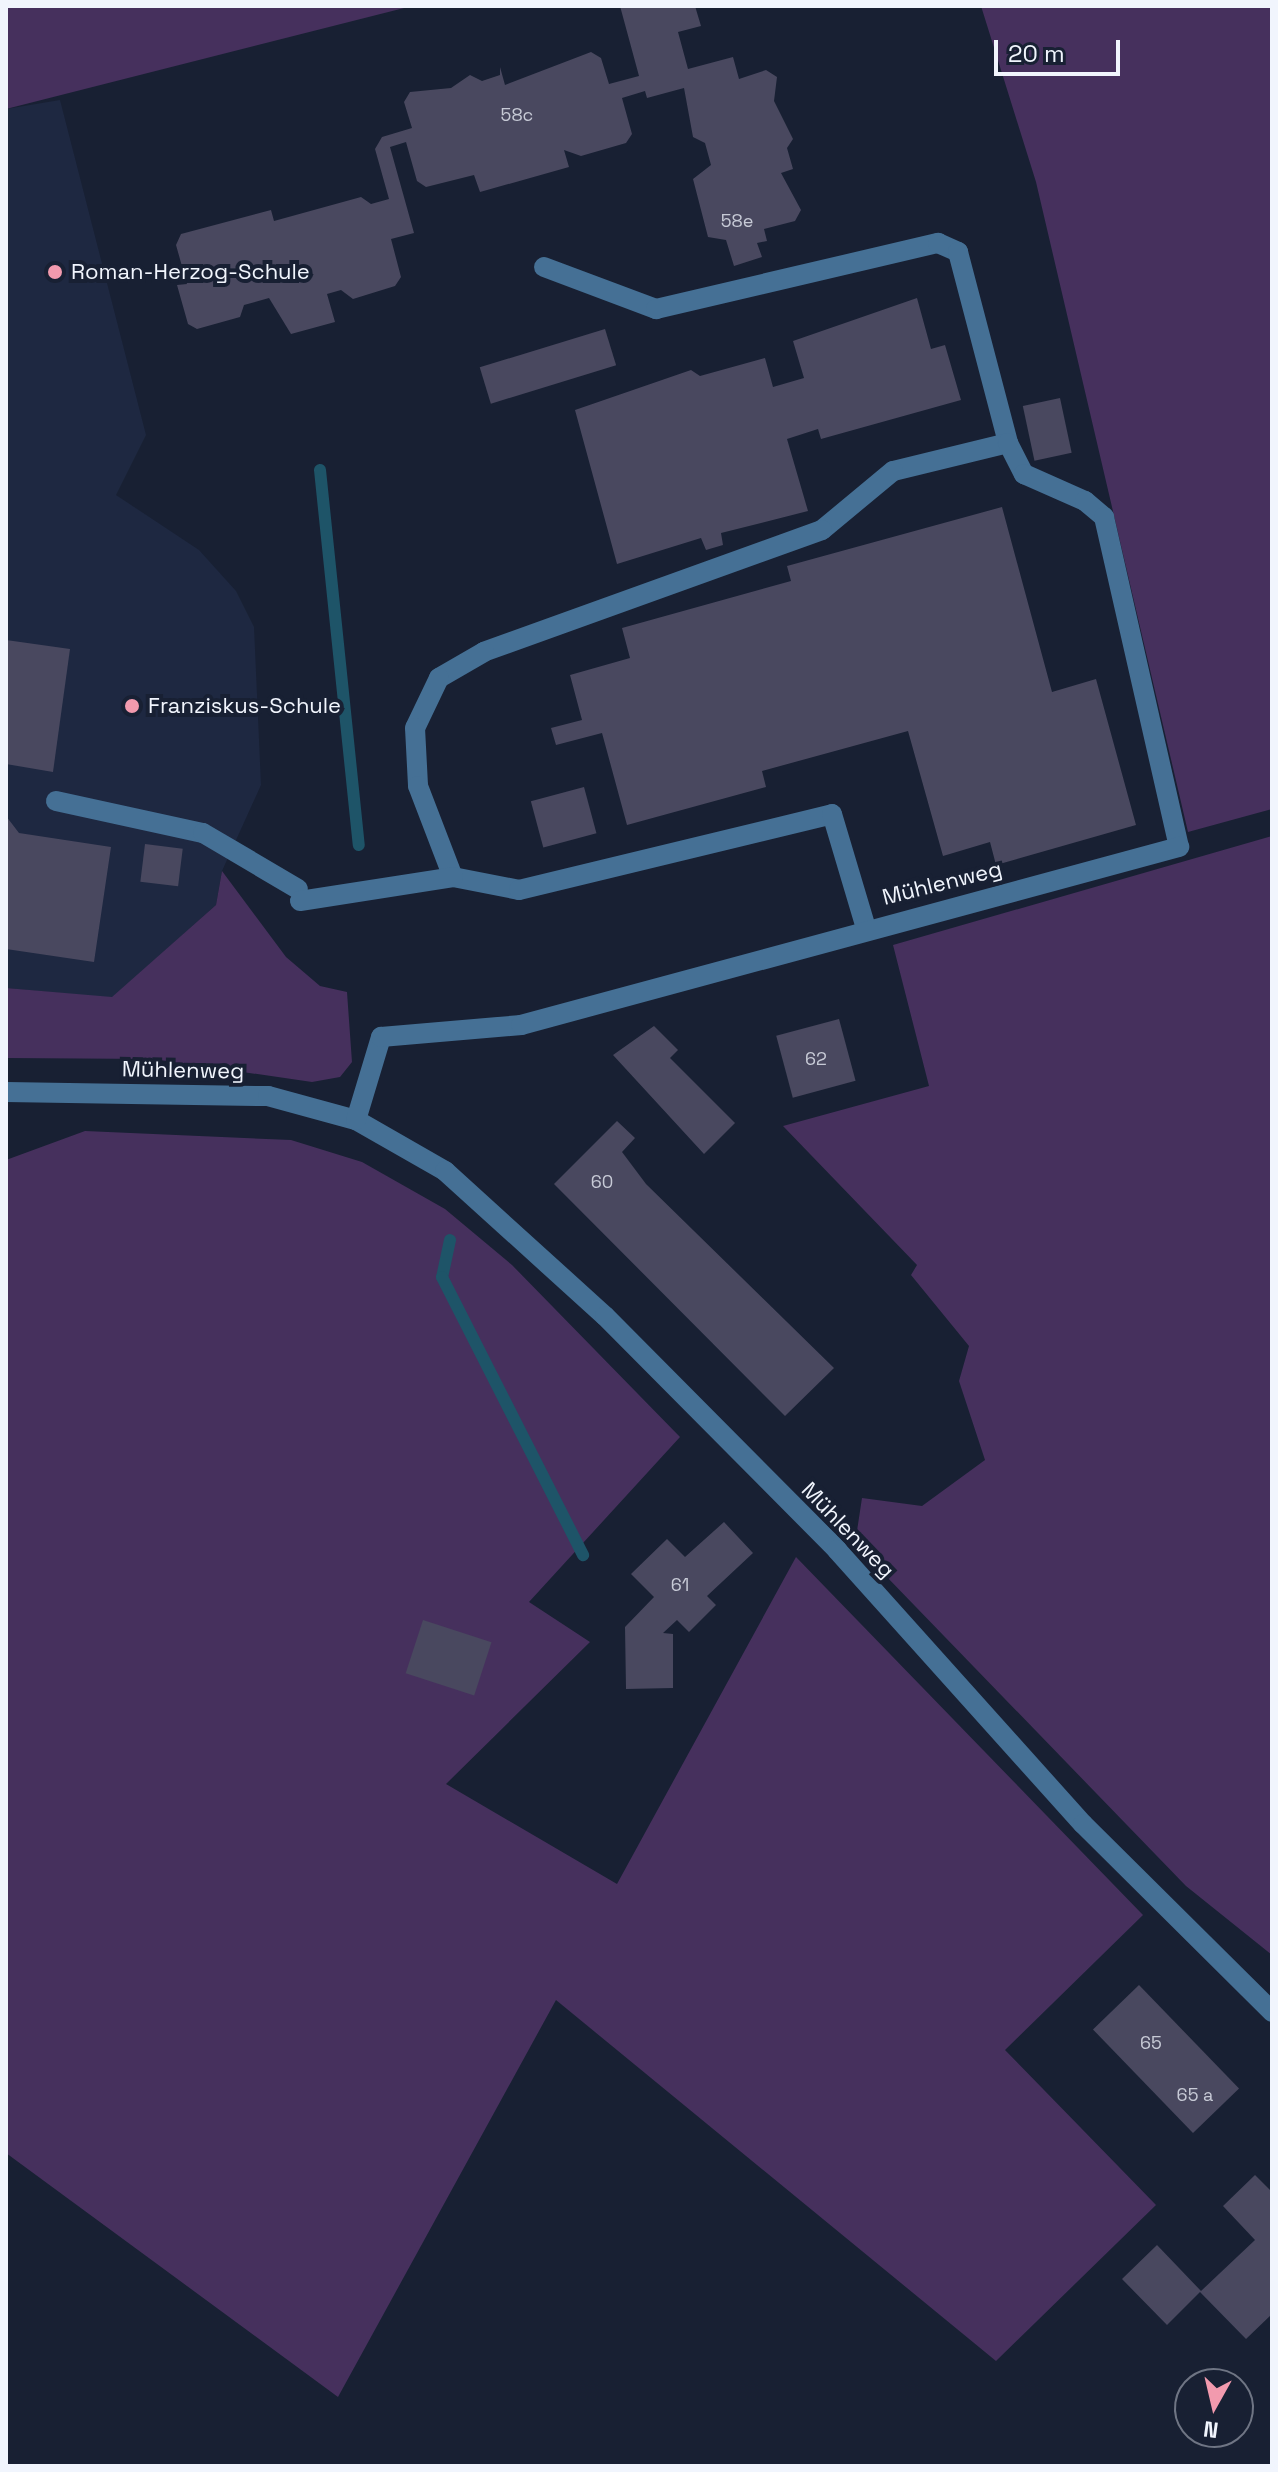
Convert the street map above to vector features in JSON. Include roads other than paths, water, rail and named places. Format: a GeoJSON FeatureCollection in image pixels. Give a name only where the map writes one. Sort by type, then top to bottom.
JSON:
{"type":"FeatureCollection","features":[{"type":"Feature","properties":{"kind":"street"},"geometry":{"type":"LineString","coordinates":[[453,877],[415,764],[418,712],[439,678],[484,652],[822,530],[893,471],[1008,443],[958,252],[947,242],[656,309],[544,267]]}},
{"type":"Feature","properties":{"kind":"street","name":"Mühlenweg"},"geometry":{"type":"LineString","coordinates":[[356,1120],[381,1037],[521,1025],[866,928],[1179,847],[1104,517],[1085,501],[1024,474],[1008,443]]}},
{"type":"Feature","properties":{"kind":"street"},"geometry":{"type":"LineString","coordinates":[[56,801],[203,833],[299,895],[453,877],[519,890],[832,814],[866,928]]}},
{"type":"Feature","properties":{"kind":"street","name":"Mühlenweg"},"geometry":{"type":"LineString","coordinates":[[6,1092],[257,1095],[356,1120],[445,1171],[605,1316],[837,1550],[1083,1824],[1272,2012]]}},
{"type":"Feature","properties":{"kind":"waterway"},"geometry":{"type":"LineString","coordinates":[[320,470],[359,845]]}},
{"type":"Feature","properties":{"kind":"waterway"},"geometry":{"type":"LineString","coordinates":[[450,1240],[442,1277],[583,1555]]}},
{"type":"Feature","properties":{"kind":"place","name":"Roman-Herzog-Schule"},"geometry":{"type":"Point","coordinates":[55,272]}},
{"type":"Feature","properties":{"kind":"place","name":"Franziskus-Schule"},"geometry":{"type":"Point","coordinates":[132,706]}}]}
